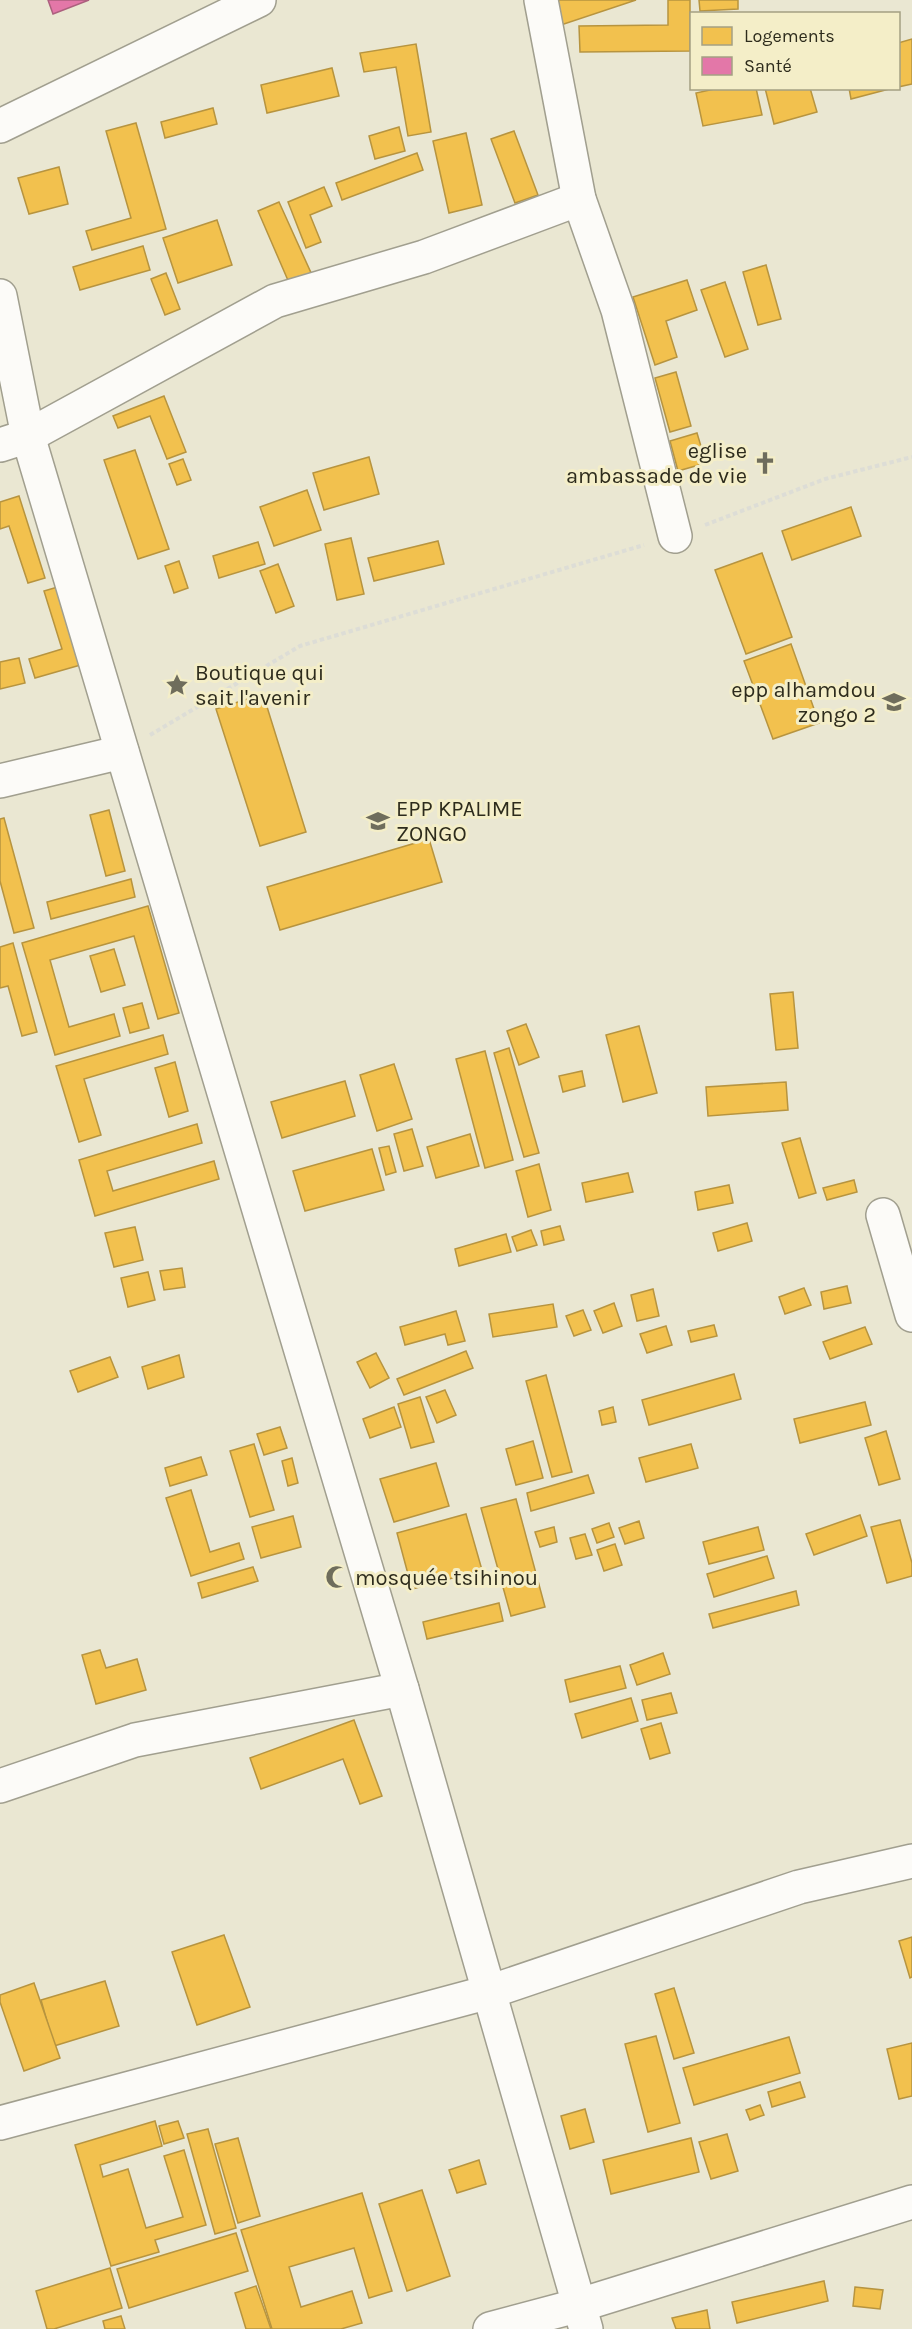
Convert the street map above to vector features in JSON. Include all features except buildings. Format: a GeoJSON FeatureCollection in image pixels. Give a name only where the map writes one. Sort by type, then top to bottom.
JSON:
{"type":"FeatureCollection","features":[{"type":"Feature","properties":{"kind":"street"},"geometry":{"type":"LineString","coordinates":[[0,126],[259,0]]}},
{"type":"Feature","properties":{"kind":"street"},"geometry":{"type":"LineString","coordinates":[[541,0],[579,199],[618,310],[675,536]]}},
{"type":"Feature","properties":{"kind":"street"},"geometry":{"type":"LineString","coordinates":[[14,440],[275,301],[424,257],[579,199]]}},
{"type":"Feature","properties":{"kind":"street"},"geometry":{"type":"LineString","coordinates":[[0,296],[14,440],[122,752],[402,1689],[583,2317]]}},
{"type":"Feature","properties":{"kind":"street"},"geometry":{"type":"LineString","coordinates":[[0,781],[122,752]]}},
{"type":"Feature","properties":{"kind":"street"},"geometry":{"type":"LineString","coordinates":[[884,1215],[912,1315]]}},
{"type":"Feature","properties":{"kind":"street"},"geometry":{"type":"LineString","coordinates":[[0,1786],[135,1740],[402,1689]]}},
{"type":"Feature","properties":{"kind":"street"},"geometry":{"type":"LineString","coordinates":[[0,2123],[489,1992],[799,1887],[912,1861]]}},
{"type":"Feature","properties":{"kind":"street"},"geometry":{"type":"LineString","coordinates":[[490,2329],[583,2317],[912,2202]]}},
{"type":"Feature","properties":{"kind":"path"},"geometry":{"type":"LineString","coordinates":[[122,752],[300,646],[675,536],[825,479],[912,457]]}},
{"type":"Feature","properties":{"kind":"place","name":"eglise ambassade de vie"},"geometry":{"type":"Point","coordinates":[765,463]}},
{"type":"Feature","properties":{"kind":"place","name":"Boutique qui sait l'avenir"},"geometry":{"type":"Point","coordinates":[177,685]}},
{"type":"Feature","properties":{"kind":"place","name":"epp alhamdou zongo 2"},"geometry":{"type":"Point","coordinates":[894,702]}},
{"type":"Feature","properties":{"kind":"place","name":"EPP KPALIME ZONGO"},"geometry":{"type":"Point","coordinates":[378,821]}},
{"type":"Feature","properties":{"kind":"place","name":"mosquée tsihinou"},"geometry":{"type":"Point","coordinates":[337,1577]}}]}
